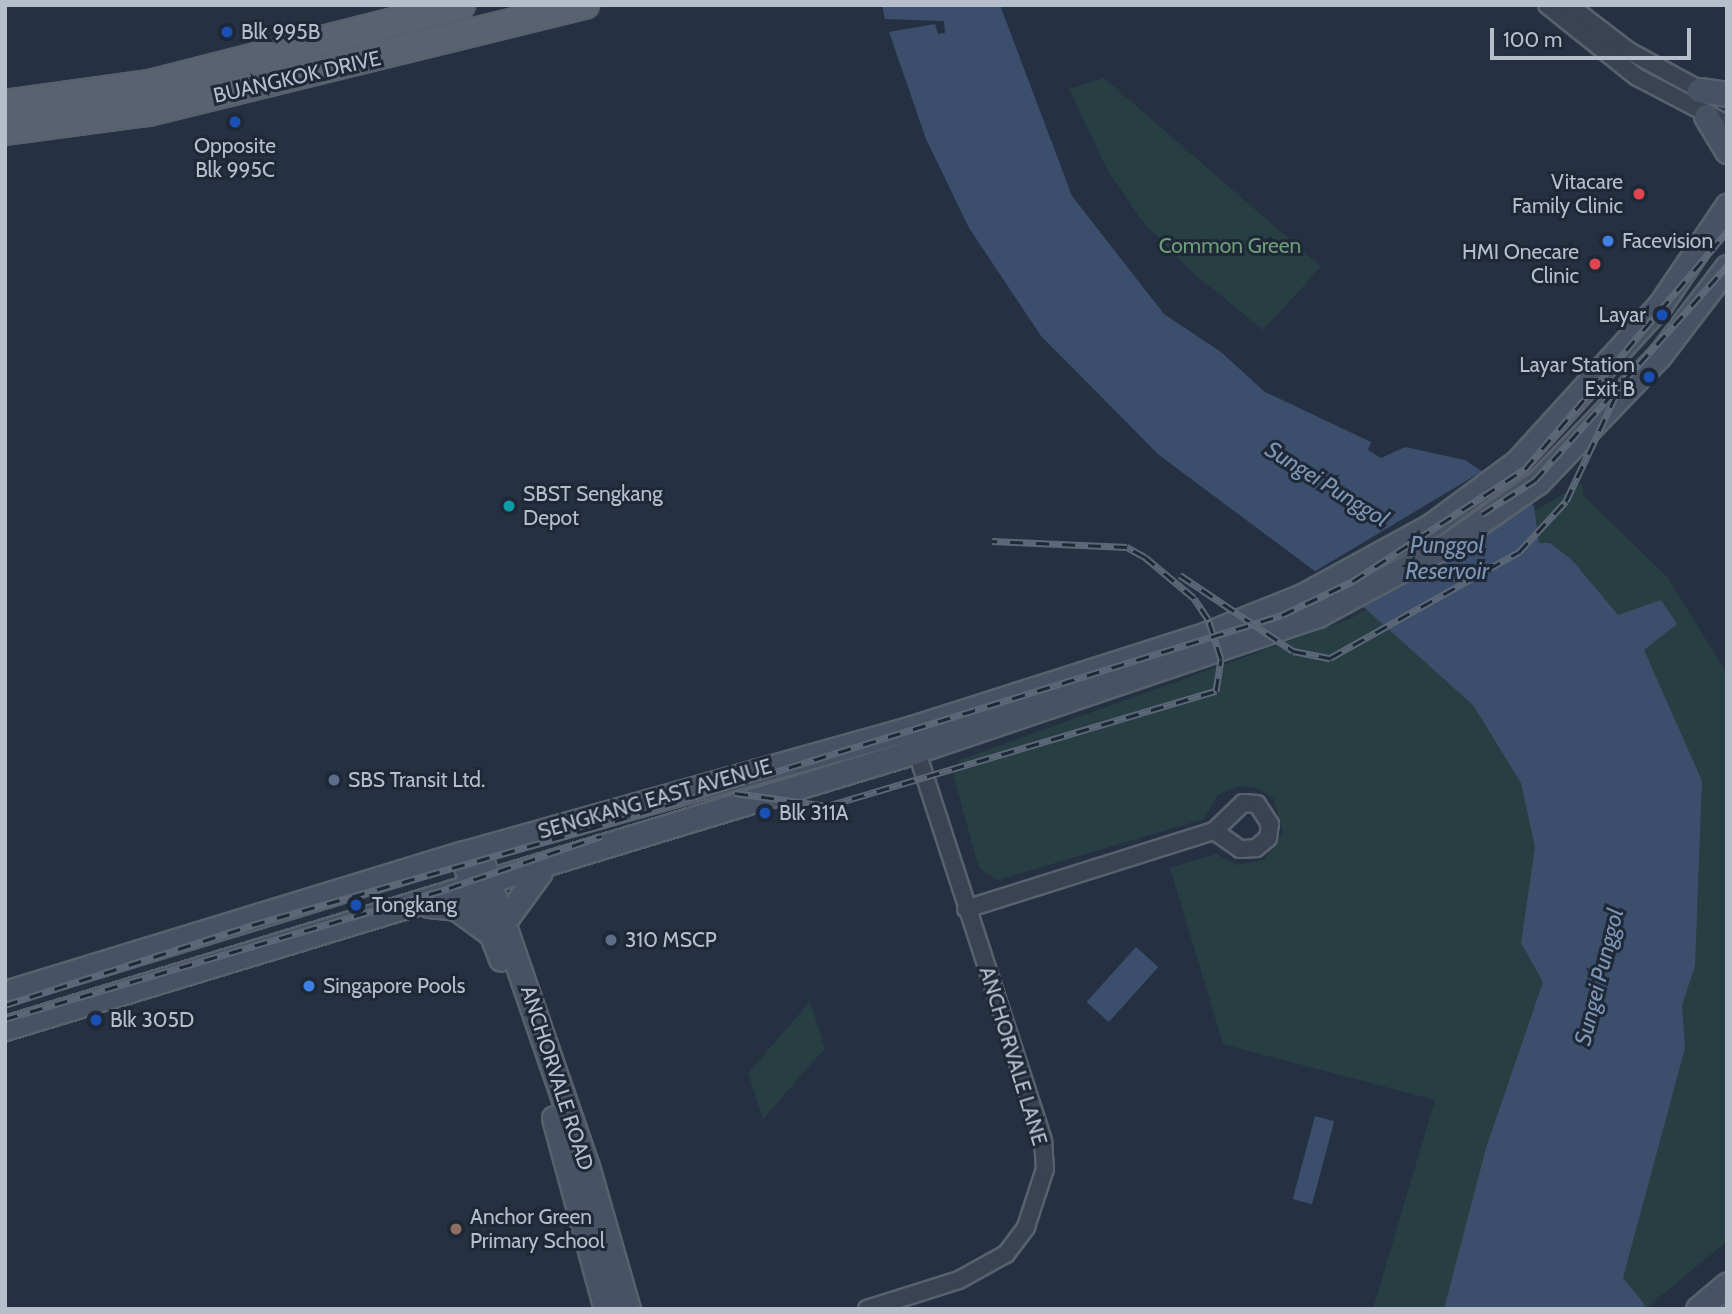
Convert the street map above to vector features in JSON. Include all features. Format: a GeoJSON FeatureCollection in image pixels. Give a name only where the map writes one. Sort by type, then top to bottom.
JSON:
{"type":"FeatureCollection","features":[{"type":"Feature","properties":{"kind":"main road","name":"BUANGKOK DRIVE"},"geometry":{"type":"LineString","coordinates":[[5,104],[150,84],[461,5]]}},
{"type":"Feature","properties":{"kind":"main road","name":"BUANGKOK DRIVE"},"geometry":{"type":"LineString","coordinates":[[5,131],[148,112],[585,5]]}},
{"type":"Feature","properties":{"kind":"main road"},"geometry":{"type":"LineString","coordinates":[[1699,90],[1727,94]]}},
{"type":"Feature","properties":{"kind":"main road"},"geometry":{"type":"LineString","coordinates":[[1716,120],[1727,151]]}},
{"type":"Feature","properties":{"kind":"main road","name":"SENGKANG EAST AVENUE"},"geometry":{"type":"LineString","coordinates":[[5,993],[469,852],[909,729],[1207,634],[1302,596],[1432,524],[1517,462],[1653,315],[1727,206]]}},
{"type":"Feature","properties":{"kind":"main road","name":"SENGKANG EAST AVENUE"},"geometry":{"type":"LineString","coordinates":[[5,1028],[545,867],[916,751],[1087,696],[1318,615],[1449,544],[1538,482],[1659,356],[1727,267]]}},
{"type":"Feature","properties":{"kind":"main road","name":"ANCHORVALE ROAD"},"geometry":{"type":"LineString","coordinates":[[469,852],[499,928],[628,1309]]}},
{"type":"Feature","properties":{"kind":"main road"},"geometry":{"type":"LineString","coordinates":[[419,905],[456,908],[499,928],[524,886],[545,867]]}},
{"type":"Feature","properties":{"kind":"main road","name":"ANCHORVALE ROAD"},"geometry":{"type":"LineString","coordinates":[[499,928],[571,1172],[606,1309]]}},
{"type":"Feature","properties":{"kind":"main road"},"geometry":{"type":"LineString","coordinates":[[1698,1309],[1727,1285]]}},
{"type":"Feature","properties":{"kind":"street"},"geometry":{"type":"LineString","coordinates":[[1547,5],[1637,77],[1716,120]]}},
{"type":"Feature","properties":{"kind":"street"},"geometry":{"type":"LineString","coordinates":[[1569,5],[1629,51],[1699,90],[1727,101]]}},
{"type":"Feature","properties":{"kind":"street","name":"ANCHORVALE LANE"},"geometry":{"type":"LineString","coordinates":[[867,1309],[983,1270],[1006,1254],[1038,1199],[1043,1140],[909,729]]}},
{"type":"Feature","properties":{"kind":"street"},"geometry":{"type":"LineString","coordinates":[[966,909],[1214,831]]}},
{"type":"Feature","properties":{"kind":"green space","name":"Common Green"},"geometry":{"type":"Polygon","coordinates":[[[1104,78],[1321,267],[1263,330],[1191,271],[1142,221],[1107,169],[1069,89],[1104,78]]]}},
{"type":"Feature","properties":{"kind":"green space"},"geometry":{"type":"Polygon","coordinates":[[[1582,483],[1584,496],[1668,578],[1727,674],[1727,1241],[1645,1309],[1373,1309],[1435,1100],[1223,1044],[1170,868],[1216,854],[1237,865],[1264,860],[1283,833],[1274,799],[1258,788],[1238,786],[1218,795],[1204,819],[997,880],[979,868],[953,774],[960,760],[1350,619],[1582,483]]]}},
{"type":"Feature","properties":{"kind":"green space"},"geometry":{"type":"Polygon","coordinates":[[[810,1002],[825,1048],[763,1119],[748,1073],[810,1002]]]}},
{"type":"Feature","properties":{"kind":"water","name":"Punggol Reservoir"},"geometry":{"type":"Polygon","coordinates":[[[882,5],[1000,5],[1072,196],[1164,314],[1221,352],[1265,392],[1371,442],[1368,450],[1381,458],[1405,447],[1465,460],[1534,506],[1539,543],[1550,543],[1572,560],[1618,615],[1661,600],[1677,624],[1644,650],[1702,781],[1695,966],[1682,1005],[1685,1048],[1623,1278],[1645,1305],[1641,1309],[1444,1309],[1486,1148],[1543,982],[1521,943],[1535,847],[1521,783],[1473,705],[1367,610],[1159,455],[1041,336],[969,228],[926,139],[889,32],[935,24],[938,34],[945,33],[944,21],[885,19],[882,5]]]}},
{"type":"Feature","properties":{"kind":"water"},"geometry":{"type":"Polygon","coordinates":[[[1136,947],[1158,967],[1109,1022],[1086,1002],[1136,947]]]}},
{"type":"Feature","properties":{"kind":"water"},"geometry":{"type":"Polygon","coordinates":[[[1315,1116],[1334,1121],[1312,1204],[1293,1199],[1315,1116]]]}},
{"type":"Feature","properties":{"kind":"pier"},"geometry":{"type":"Polygon","coordinates":[[[1486,469],[1531,499],[1407,582],[1360,609],[1314,572],[1486,469]]]}},
{"type":"Feature","properties":{"kind":"railway"},"geometry":{"type":"LineString","coordinates":[[5,1005],[252,925],[590,829],[1282,615],[1353,581],[1525,469],[1727,232]]}},
{"type":"Feature","properties":{"kind":"railway"},"geometry":{"type":"LineString","coordinates":[[1482,514],[1535,480],[1727,266]]}},
{"type":"Feature","properties":{"kind":"railway"},"geometry":{"type":"LineString","coordinates":[[1180,575],[1293,651],[1330,658],[1519,552],[1566,501],[1617,393]]}},
{"type":"Feature","properties":{"kind":"railway"},"geometry":{"type":"LineString","coordinates":[[735,793],[827,806],[1216,691],[1221,659],[1208,619],[1194,598],[1145,557],[1127,547],[992,541]]}},
{"type":"Feature","properties":{"kind":"railway"},"geometry":{"type":"LineString","coordinates":[[5,1019],[449,888],[601,836]]}},
{"type":"Feature","properties":{"kind":"place","name":"Blk 995B"},"geometry":{"type":"Point","coordinates":[227,32]}},
{"type":"Feature","properties":{"kind":"place","name":"Opposite Blk 995C"},"geometry":{"type":"Point","coordinates":[235,122]}},
{"type":"Feature","properties":{"kind":"place","name":"Vitacare Family Clinic"},"geometry":{"type":"Point","coordinates":[1639,194]}},
{"type":"Feature","properties":{"kind":"place","name":"Facevision"},"geometry":{"type":"Point","coordinates":[1608,241]}},
{"type":"Feature","properties":{"kind":"place","name":"HMI Onecare Clinic"},"geometry":{"type":"Point","coordinates":[1595,264]}},
{"type":"Feature","properties":{"kind":"place","name":"Layar"},"geometry":{"type":"Point","coordinates":[1662,315]}},
{"type":"Feature","properties":{"kind":"place","name":"Layar Station Exit B"},"geometry":{"type":"Point","coordinates":[1649,377]}},
{"type":"Feature","properties":{"kind":"place","name":"SBST Sengkang Depot"},"geometry":{"type":"Point","coordinates":[509,506]}},
{"type":"Feature","properties":{"kind":"place","name":"SBS Transit Ltd."},"geometry":{"type":"Point","coordinates":[334,780]}},
{"type":"Feature","properties":{"kind":"place","name":"Blk 311A"},"geometry":{"type":"Point","coordinates":[765,813]}},
{"type":"Feature","properties":{"kind":"place","name":"Tongkang"},"geometry":{"type":"Point","coordinates":[356,905]}},
{"type":"Feature","properties":{"kind":"place","name":"310 MSCP"},"geometry":{"type":"Point","coordinates":[611,940]}},
{"type":"Feature","properties":{"kind":"place","name":"Singapore Pools"},"geometry":{"type":"Point","coordinates":[309,986]}},
{"type":"Feature","properties":{"kind":"place","name":"Blk 305D"},"geometry":{"type":"Point","coordinates":[96,1020]}},
{"type":"Feature","properties":{"kind":"place","name":"Anchor Green Primary School"},"geometry":{"type":"Point","coordinates":[456,1229]}},
{"type":"Feature","properties":{"kind":"water label","name":"Sungei Punggol"},"geometry":{"type":"Point","coordinates":[1327,484]}},
{"type":"Feature","properties":{"kind":"water label","name":"Sungei Punggol"},"geometry":{"type":"Point","coordinates":[1599,977]}}]}
